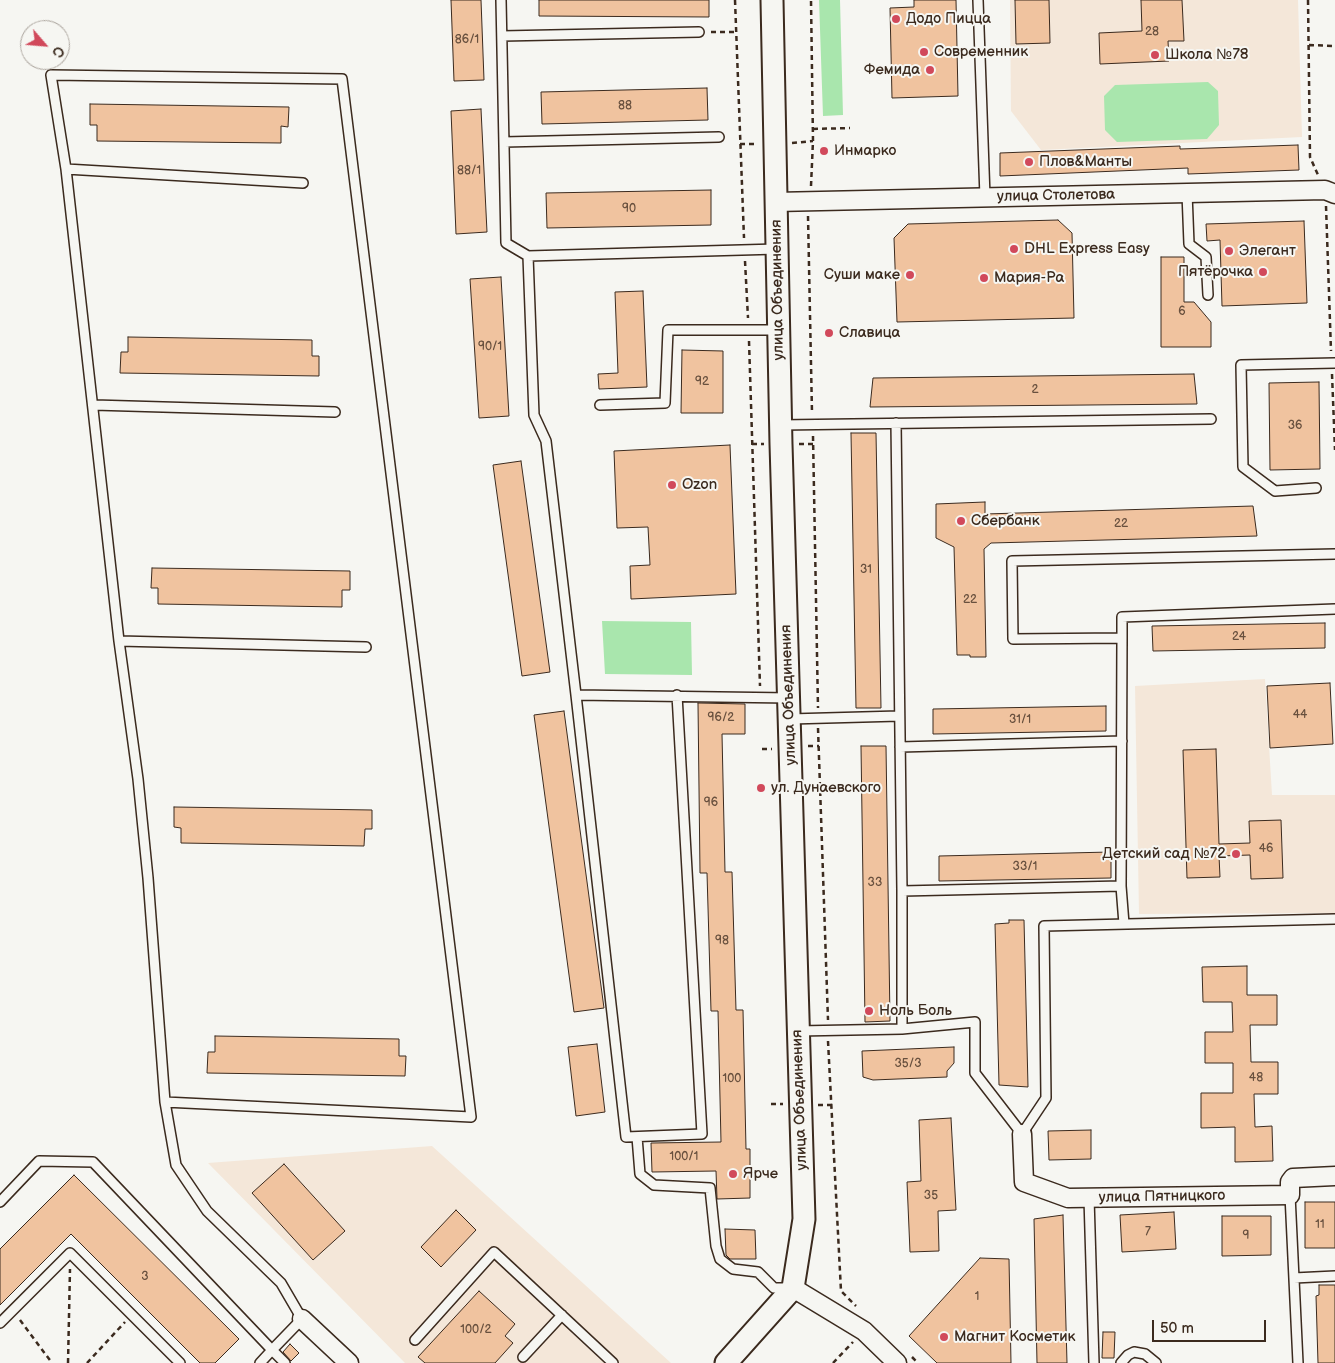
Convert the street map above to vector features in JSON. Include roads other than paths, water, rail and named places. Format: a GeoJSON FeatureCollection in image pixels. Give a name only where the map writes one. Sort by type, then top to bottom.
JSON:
{"type":"FeatureCollection","features":[{"type":"Feature","properties":{"kind":"street","name":"улица Объединения"},"geometry":{"type":"LineString","coordinates":[[772,0],[778,330],[804,1219],[793,1288]]}},
{"type":"Feature","properties":{"kind":"street","name":"улица Столетова"},"geometry":{"type":"LineString","coordinates":[[775,202],[1187,193],[1330,192]]}},
{"type":"Feature","properties":{"kind":"street","name":"улица Пятницкого"},"geometry":{"type":"LineString","coordinates":[[1022,1134],[1024,1182],[1068,1198],[1290,1195]]}},
{"type":"Feature","properties":{"kind":"street"},"geometry":{"type":"LineString","coordinates":[[1290,1195],[1290,1182],[1293,1178],[1335,1176]]}},
{"type":"Feature","properties":{"kind":"street"},"geometry":{"type":"LineString","coordinates":[[726,1363],[793,1288],[864,1331],[901,1357]]}},
{"type":"Feature","properties":{"kind":"street"},"geometry":{"type":"LineString","coordinates":[[302,1319],[348,1363]]}},
{"type":"Feature","properties":{"kind":"lane"},"geometry":{"type":"LineString","coordinates":[[501,0],[506,243],[528,256],[777,249]]}},
{"type":"Feature","properties":{"kind":"lane"},"geometry":{"type":"LineString","coordinates":[[978,0],[985,197]]}},
{"type":"Feature","properties":{"kind":"lane"},"geometry":{"type":"LineString","coordinates":[[502,36],[699,32]]}},
{"type":"Feature","properties":{"kind":"lane"},"geometry":{"type":"LineString","coordinates":[[165,1102],[471,1117],[342,79],[52,75],[66,169],[119,641],[148,878],[165,1102],[176,1165],[207,1211],[281,1284],[302,1319],[260,1363]]}},
{"type":"Feature","properties":{"kind":"lane"},"geometry":{"type":"LineString","coordinates":[[504,142],[719,137]]}},
{"type":"Feature","properties":{"kind":"lane"},"geometry":{"type":"LineString","coordinates":[[66,169],[303,183]]}},
{"type":"Feature","properties":{"kind":"lane"},"geometry":{"type":"LineString","coordinates":[[1187,193],[1189,244],[1206,257],[1208,295]]}},
{"type":"Feature","properties":{"kind":"lane"},"geometry":{"type":"LineString","coordinates":[[528,256],[534,415],[546,440],[626,1137],[702,1134],[677,695]]}},
{"type":"Feature","properties":{"kind":"lane"},"geometry":{"type":"LineString","coordinates":[[600,405],[665,403],[668,330],[778,330]]}},
{"type":"Feature","properties":{"kind":"lane"},"geometry":{"type":"LineString","coordinates":[[1316,488],[1276,491],[1242,467],[1241,365],[1333,363]]}},
{"type":"Feature","properties":{"kind":"lane"},"geometry":{"type":"LineString","coordinates":[[94,405],[335,412]]}},
{"type":"Feature","properties":{"kind":"lane"},"geometry":{"type":"LineString","coordinates":[[781,424],[1211,419]]}},
{"type":"Feature","properties":{"kind":"lane"},"geometry":{"type":"LineString","coordinates":[[896,423],[902,1029]]}},
{"type":"Feature","properties":{"kind":"lane"},"geometry":{"type":"LineString","coordinates":[[1122,638],[1013,639],[1012,561],[1335,554]]}},
{"type":"Feature","properties":{"kind":"lane"},"geometry":{"type":"LineString","coordinates":[[1124,924],[1122,886],[1122,617],[1335,609]]}},
{"type":"Feature","properties":{"kind":"lane"},"geometry":{"type":"LineString","coordinates":[[119,641],[366,647]]}},
{"type":"Feature","properties":{"kind":"lane"},"geometry":{"type":"LineString","coordinates":[[576,695],[790,698]]}},
{"type":"Feature","properties":{"kind":"lane"},"geometry":{"type":"LineString","coordinates":[[790,719],[900,716]]}},
{"type":"Feature","properties":{"kind":"lane"},"geometry":{"type":"LineString","coordinates":[[900,747],[1122,741]]}},
{"type":"Feature","properties":{"kind":"lane"},"geometry":{"type":"LineString","coordinates":[[902,891],[1122,886]]}},
{"type":"Feature","properties":{"kind":"lane"},"geometry":{"type":"LineString","coordinates":[[798,1031],[902,1029],[975,1022],[975,1072],[1022,1134],[1046,1098],[1044,926],[1335,919]]}},
{"type":"Feature","properties":{"kind":"lane"},"geometry":{"type":"LineString","coordinates":[[637,1137],[640,1174],[654,1185],[710,1188],[716,1246],[720,1259],[733,1269],[758,1272],[774,1288],[793,1288]]}},
{"type":"Feature","properties":{"kind":"lane"},"geometry":{"type":"LineString","coordinates":[[0,1202],[39,1161],[93,1162],[285,1363]]}},
{"type":"Feature","properties":{"kind":"lane"},"geometry":{"type":"LineString","coordinates":[[1290,1195],[1298,1363]]}},
{"type":"Feature","properties":{"kind":"lane"},"geometry":{"type":"LineString","coordinates":[[1090,1198],[1094,1363]]}},
{"type":"Feature","properties":{"kind":"lane"},"geometry":{"type":"LineString","coordinates":[[414,1340],[494,1252],[613,1363]]}},
{"type":"Feature","properties":{"kind":"lane"},"geometry":{"type":"LineString","coordinates":[[0,1323],[70,1253],[180,1363]]}},
{"type":"Feature","properties":{"kind":"lane"},"geometry":{"type":"LineString","coordinates":[[1294,1278],[1335,1276]]}},
{"type":"Feature","properties":{"kind":"lane"},"geometry":{"type":"LineString","coordinates":[[523,1357],[562,1315]]}},
{"type":"Feature","properties":{"kind":"lane"},"geometry":{"type":"LineString","coordinates":[[1121,1363],[1128,1354],[1134,1352],[1145,1354],[1156,1363]]}},
{"type":"Feature","properties":{"kind":"place","name":"Додо Пицца"},"geometry":{"type":"Point","coordinates":[896,19]}},
{"type":"Feature","properties":{"kind":"place","name":"Современник"},"geometry":{"type":"Point","coordinates":[924,52]}},
{"type":"Feature","properties":{"kind":"place","name":"Школа №78"},"geometry":{"type":"Point","coordinates":[1155,55]}},
{"type":"Feature","properties":{"kind":"place","name":"Фемида"},"geometry":{"type":"Point","coordinates":[930,70]}},
{"type":"Feature","properties":{"kind":"place","name":"Инмарко"},"geometry":{"type":"Point","coordinates":[824,151]}},
{"type":"Feature","properties":{"kind":"place","name":"Плов&Манты"},"geometry":{"type":"Point","coordinates":[1029,162]}},
{"type":"Feature","properties":{"kind":"place","name":"DHL Express Easy"},"geometry":{"type":"Point","coordinates":[1014,249]}},
{"type":"Feature","properties":{"kind":"place","name":"Элегант"},"geometry":{"type":"Point","coordinates":[1229,251]}},
{"type":"Feature","properties":{"kind":"place","name":"Пятёрочка"},"geometry":{"type":"Point","coordinates":[1263,272]}},
{"type":"Feature","properties":{"kind":"place","name":"Суши маке"},"geometry":{"type":"Point","coordinates":[910,275]}},
{"type":"Feature","properties":{"kind":"place","name":"Мария-Ра"},"geometry":{"type":"Point","coordinates":[984,278]}},
{"type":"Feature","properties":{"kind":"place","name":"Славица"},"geometry":{"type":"Point","coordinates":[829,333]}},
{"type":"Feature","properties":{"kind":"place","name":"Ozon"},"geometry":{"type":"Point","coordinates":[672,485]}},
{"type":"Feature","properties":{"kind":"place","name":"Сбербанк"},"geometry":{"type":"Point","coordinates":[961,521]}},
{"type":"Feature","properties":{"kind":"place","name":"ул. Дунаевского"},"geometry":{"type":"Point","coordinates":[761,788]}},
{"type":"Feature","properties":{"kind":"place","name":"Детский сад №72"},"geometry":{"type":"Point","coordinates":[1236,854]}},
{"type":"Feature","properties":{"kind":"place","name":"Ноль Боль"},"geometry":{"type":"Point","coordinates":[869,1011]}},
{"type":"Feature","properties":{"kind":"place","name":"Ярче"},"geometry":{"type":"Point","coordinates":[733,1174]}},
{"type":"Feature","properties":{"kind":"place","name":"Магнит Косметик"},"geometry":{"type":"Point","coordinates":[944,1337]}}]}
